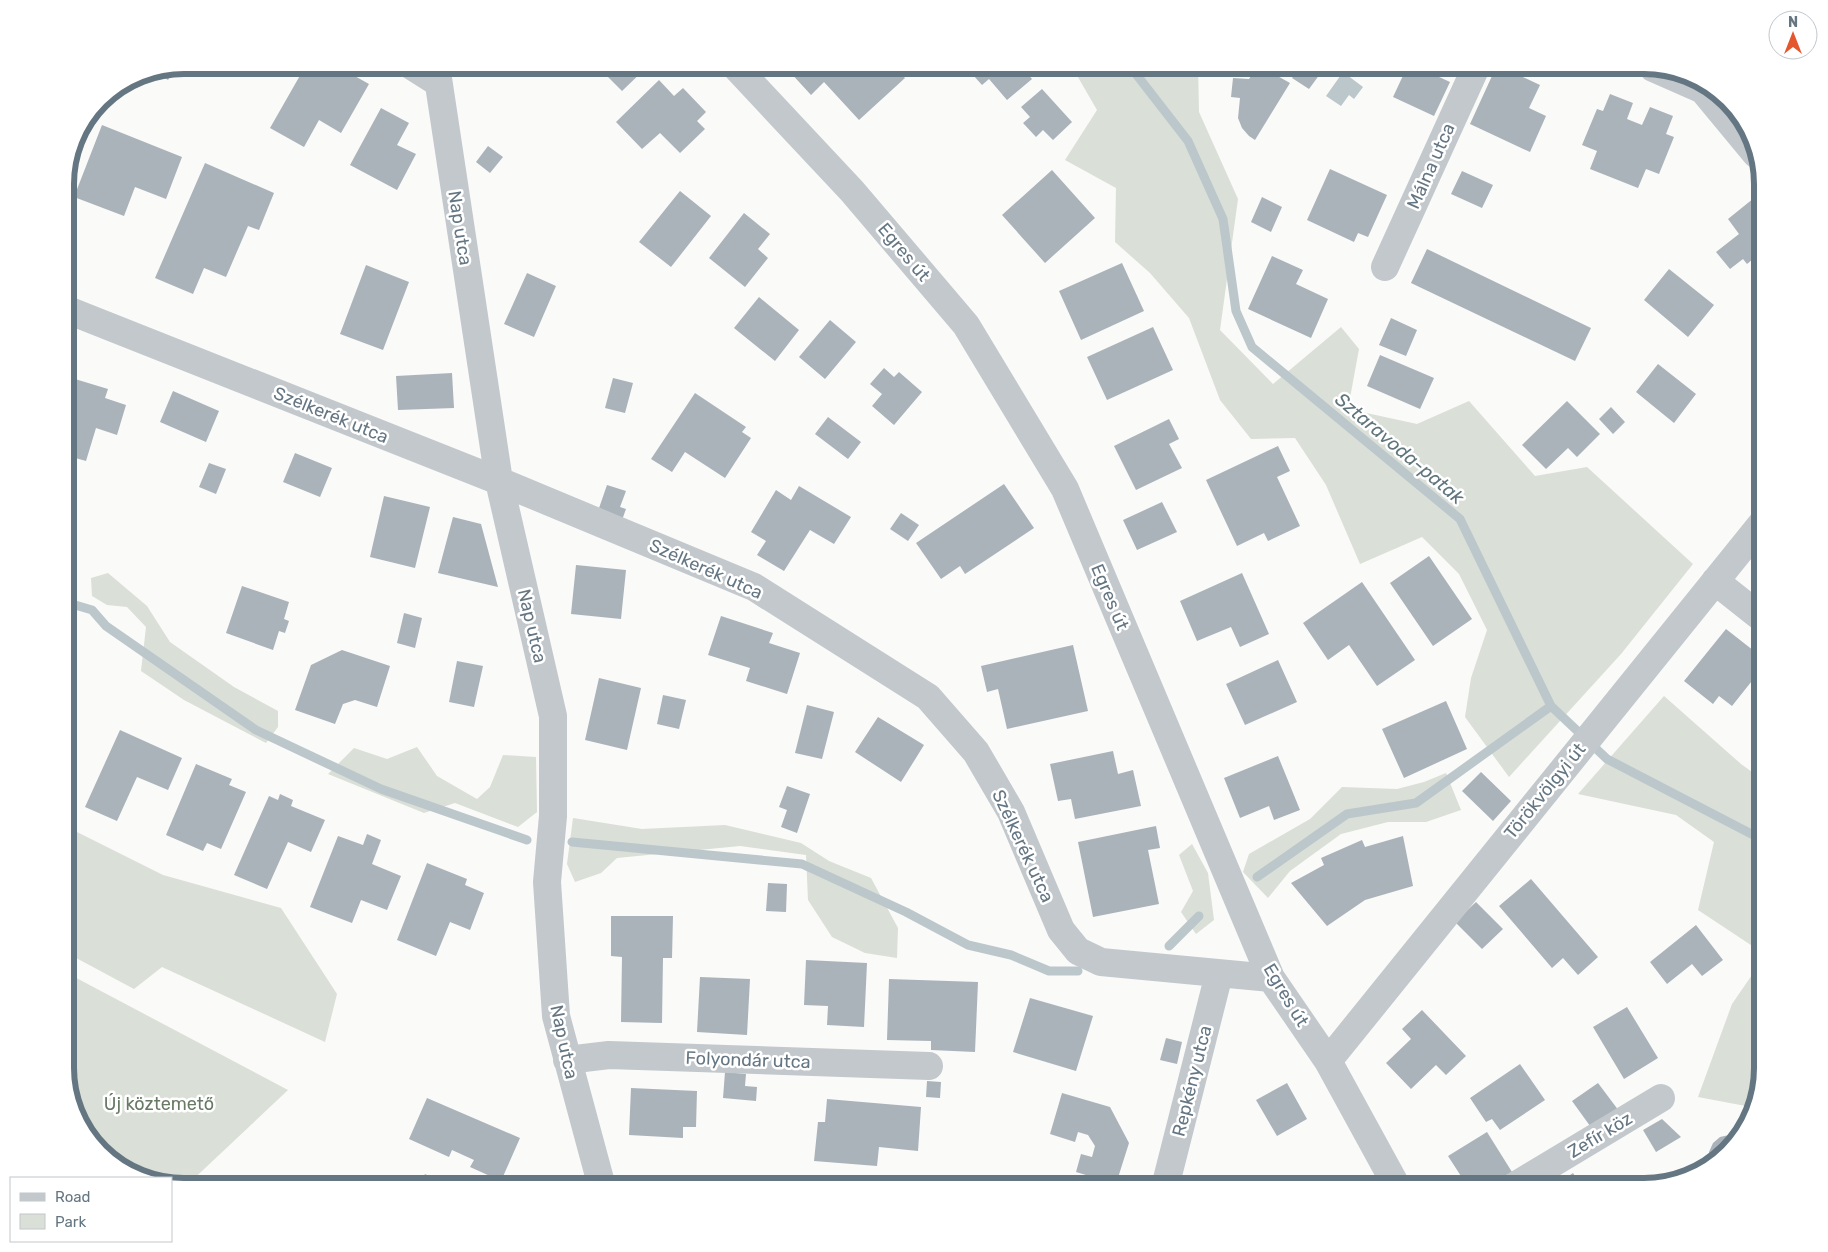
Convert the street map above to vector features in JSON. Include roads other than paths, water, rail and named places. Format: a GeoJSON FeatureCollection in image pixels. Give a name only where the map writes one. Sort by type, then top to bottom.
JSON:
{"type":"FeatureCollection","features":[{"type":"Feature","properties":{"kind":"street","name":"Nap utca"},"geometry":{"type":"LineString","coordinates":[[436,74],[498,481],[552,716],[553,816],[547,882],[556,1016],[600,1178]]}},
{"type":"Feature","properties":{"kind":"street","name":"Egres út"},"geometry":{"type":"LineString","coordinates":[[742,74],[852,191],[966,325],[1064,490],[1271,978],[1328,1061],[1392,1178]]}},
{"type":"Feature","properties":{"kind":"street","name":"Málna utca"},"geometry":{"type":"LineString","coordinates":[[1385,267],[1473,74]]}},
{"type":"Feature","properties":{"kind":"street"},"geometry":{"type":"LineString","coordinates":[[1704,92],[1745,141]]}},
{"type":"Feature","properties":{"kind":"street","name":"Szélkerék utca"},"geometry":{"type":"LineString","coordinates":[[74,313],[498,481],[754,587],[928,697],[976,752],[1011,812],[1061,930],[1078,951],[1100,962],[1271,978]]}},
{"type":"Feature","properties":{"kind":"street","name":"Törökvölgyi út"},"geometry":{"type":"LineString","coordinates":[[1328,1061],[1754,533]]}},
{"type":"Feature","properties":{"kind":"street"},"geometry":{"type":"LineString","coordinates":[[1715,582],[1754,612]]}},
{"type":"Feature","properties":{"kind":"street","name":"Repkény utca"},"geometry":{"type":"LineString","coordinates":[[1167,1178],[1219,974]]}},
{"type":"Feature","properties":{"kind":"street","name":"Folyondár utca"},"geometry":{"type":"LineString","coordinates":[[567,1060],[609,1054],[929,1066]]}},
{"type":"Feature","properties":{"kind":"street","name":"Zefír köz"},"geometry":{"type":"LineString","coordinates":[[1528,1178],[1661,1098]]}},
{"type":"Feature","properties":{"kind":"waterway","name":"Sztaravoda-patak"},"geometry":{"type":"LineString","coordinates":[[1136,74],[1188,141],[1223,219],[1236,311],[1252,347],[1460,519],[1551,706],[1607,759],[1754,835]]}},
{"type":"Feature","properties":{"kind":"waterway"},"geometry":{"type":"LineString","coordinates":[[74,605],[92,610],[106,626],[256,730],[381,789],[527,840]]}},
{"type":"Feature","properties":{"kind":"waterway"},"geometry":{"type":"LineString","coordinates":[[1257,877],[1347,814],[1416,803],[1551,706]]}},
{"type":"Feature","properties":{"kind":"waterway"},"geometry":{"type":"LineString","coordinates":[[572,842],[802,864],[906,912],[968,945],[1011,955],[1049,971],[1078,971]]}},
{"type":"Feature","properties":{"kind":"waterway"},"geometry":{"type":"LineString","coordinates":[[1169,946],[1199,916]]}},
{"type":"Feature","properties":{"kind":"park label","name":"Új köztemető"},"geometry":{"type":"Point","coordinates":[159,1104]}}]}
